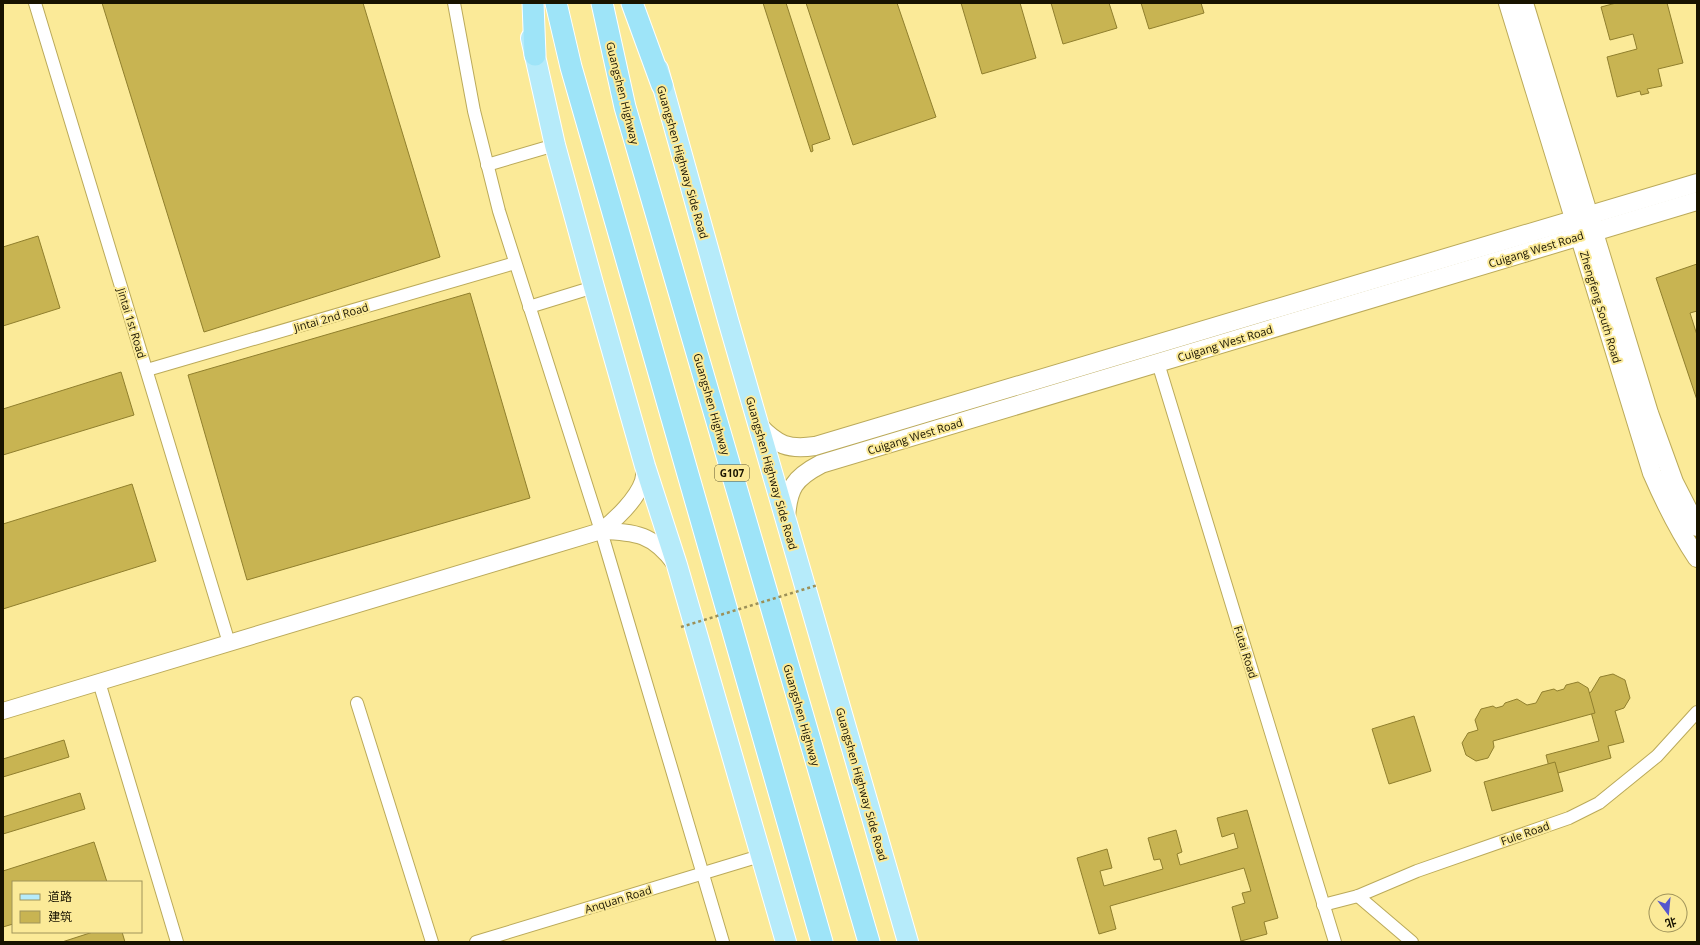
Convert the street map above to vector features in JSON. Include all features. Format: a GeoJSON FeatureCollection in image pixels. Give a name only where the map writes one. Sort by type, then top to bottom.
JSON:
{"type":"FeatureCollection","features":[{"type":"Feature","properties":{"kind":"highway"},"geometry":{"type":"LineString","coordinates":[[532,3],[535,55]]}},
{"type":"Feature","properties":{"kind":"highway"},"geometry":{"type":"LineString","coordinates":[[556,3],[615,222],[822,942]]}},
{"type":"Feature","properties":{"kind":"highway","name":"Guangshen Highway"},"geometry":{"type":"LineString","coordinates":[[602,3],[625,107],[869,942]]}},
{"type":"Feature","properties":{"kind":"highway"},"geometry":{"type":"LineString","coordinates":[[632,3],[662,85]]}},
{"type":"Feature","properties":{"kind":"highway"},"geometry":{"type":"LineString","coordinates":[[852,886],[878,942]]}},
{"type":"Feature","properties":{"kind":"main road"},"geometry":{"type":"LineString","coordinates":[[523,3],[555,145],[594,287],[645,466],[677,565],[786,942]]}},
{"type":"Feature","properties":{"kind":"main road","name":"Guangshen Highway Side Road"},"geometry":{"type":"LineString","coordinates":[[641,3],[662,85],[908,942]]}},
{"type":"Feature","properties":{"kind":"main road","name":"Zhengfeng South Road"},"geometry":{"type":"LineString","coordinates":[[1508,3],[1582,217]]}},
{"type":"Feature","properties":{"kind":"main road","name":"Zhengfeng South Road"},"geometry":{"type":"LineString","coordinates":[[1524,3],[1652,473],[1665,504],[1684,540],[1697,558]]}},
{"type":"Feature","properties":{"kind":"main road","name":"Cuigang West Road"},"geometry":{"type":"LineString","coordinates":[[759,426],[771,439],[784,446],[800,448],[815,446],[1697,183]]}},
{"type":"Feature","properties":{"kind":"main road","name":"Cuigang West Road"},"geometry":{"type":"LineString","coordinates":[[786,518],[787,500],[793,485],[804,473],[820,464],[1697,201]]}},
{"type":"Feature","properties":{"kind":"main road","name":"Zhengfeng South Road"},"geometry":{"type":"LineString","coordinates":[[1587,234],[1660,446],[1674,482],[1697,527]]}},
{"type":"Feature","properties":{"kind":"main road"},"geometry":{"type":"LineString","coordinates":[[855,434],[854,444],[860,452]]}},
{"type":"Feature","properties":{"kind":"street","name":"Jintai 1st Road"},"geometry":{"type":"LineString","coordinates":[[36,3],[229,643]]}},
{"type":"Feature","properties":{"kind":"street"},"geometry":{"type":"LineString","coordinates":[[454,3],[474,111],[487,165],[529,307],[601,531],[723,942]]}},
{"type":"Feature","properties":{"kind":"street"},"geometry":{"type":"LineString","coordinates":[[487,165],[555,145]]}},
{"type":"Feature","properties":{"kind":"street","name":"Jintai 2nd Road"},"geometry":{"type":"LineString","coordinates":[[147,370],[516,263]]}},
{"type":"Feature","properties":{"kind":"street"},"geometry":{"type":"LineString","coordinates":[[529,307],[594,287]]}},
{"type":"Feature","properties":{"kind":"street","name":"Futai Road"},"geometry":{"type":"LineString","coordinates":[[1158,363],[1335,942]]}},
{"type":"Feature","properties":{"kind":"street"},"geometry":{"type":"LineString","coordinates":[[601,531],[615,520],[634,497],[643,482],[645,466]]}},
{"type":"Feature","properties":{"kind":"street"},"geometry":{"type":"LineString","coordinates":[[3,711],[601,531],[627,532],[648,538],[666,551],[677,565]]}},
{"type":"Feature","properties":{"kind":"street"},"geometry":{"type":"LineString","coordinates":[[99,682],[177,942]]}},
{"type":"Feature","properties":{"kind":"street"},"geometry":{"type":"LineString","coordinates":[[357,703],[432,942]]}},
{"type":"Feature","properties":{"kind":"street","name":"Fule Road"},"geometry":{"type":"LineString","coordinates":[[1323,905],[1358,896],[1417,871],[1569,818],[1599,803],[1657,756],[1697,712]]}},
{"type":"Feature","properties":{"kind":"street","name":"Anquan Road"},"geometry":{"type":"LineString","coordinates":[[476,942],[760,856]]}},
{"type":"Feature","properties":{"kind":"street"},"geometry":{"type":"LineString","coordinates":[[1358,896],[1412,942]]}},
{"type":"Feature","properties":{"kind":"path"},"geometry":{"type":"LineString","coordinates":[[681,627],[818,585]]}},
{"type":"Feature","properties":{"kind":"building"},"geometry":{"type":"Polygon","coordinates":[[[102,3],[363,3],[440,257],[204,332],[102,3]]]}},
{"type":"Feature","properties":{"kind":"building"},"geometry":{"type":"Polygon","coordinates":[[[763,3],[786,3],[830,139],[812,145],[813,151],[811,152],[763,3]]]}},
{"type":"Feature","properties":{"kind":"building"},"geometry":{"type":"Polygon","coordinates":[[[806,3],[897,3],[936,117],[853,145],[806,3]]]}},
{"type":"Feature","properties":{"kind":"building"},"geometry":{"type":"Polygon","coordinates":[[[961,3],[1020,3],[1036,58],[982,74],[961,3]]]}},
{"type":"Feature","properties":{"kind":"building"},"geometry":{"type":"Polygon","coordinates":[[[1051,3],[1109,3],[1117,28],[1063,44],[1051,3]]]}},
{"type":"Feature","properties":{"kind":"building"},"geometry":{"type":"Polygon","coordinates":[[[1141,3],[1201,3],[1204,13],[1149,29],[1141,3]]]}},
{"type":"Feature","properties":{"kind":"building"},"geometry":{"type":"Polygon","coordinates":[[[1616,3],[1667,3],[1683,63],[1658,69],[1662,86],[1647,89],[1649,93],[1641,95],[1640,91],[1617,97],[1607,57],[1637,49],[1633,34],[1610,40],[1601,7],[1616,3]]]}},
{"type":"Feature","properties":{"kind":"building"},"geometry":{"type":"Polygon","coordinates":[[[38,236],[60,308],[3,326],[3,247],[38,236]]]}},
{"type":"Feature","properties":{"kind":"building"},"geometry":{"type":"Polygon","coordinates":[[[1697,264],[1697,311],[1690,313],[1697,335],[1697,400],[1656,278],[1697,264]]]}},
{"type":"Feature","properties":{"kind":"building"},"geometry":{"type":"Polygon","coordinates":[[[470,293],[530,498],[247,580],[188,375],[470,293]]]}},
{"type":"Feature","properties":{"kind":"building"},"geometry":{"type":"Polygon","coordinates":[[[121,372],[134,415],[3,455],[3,409],[121,372]]]}},
{"type":"Feature","properties":{"kind":"building"},"geometry":{"type":"Polygon","coordinates":[[[132,484],[156,561],[3,609],[3,524],[132,484]]]}},
{"type":"Feature","properties":{"kind":"building"},"geometry":{"type":"Polygon","coordinates":[[[1613,674],[1625,680],[1630,698],[1624,708],[1615,711],[1624,742],[1608,746],[1611,758],[1551,775],[1546,755],[1599,741],[1586,694],[1591,692],[1600,677],[1613,674]]]}},
{"type":"Feature","properties":{"kind":"building"},"geometry":{"type":"Polygon","coordinates":[[[1578,682],[1588,688],[1595,713],[1493,741],[1494,747],[1488,758],[1476,761],[1466,755],[1462,743],[1468,733],[1478,730],[1475,720],[1481,709],[1493,706],[1496,708],[1517,699],[1527,705],[1536,703],[1542,692],[1554,689],[1557,691],[1564,689],[1566,685],[1578,682]]]}},
{"type":"Feature","properties":{"kind":"building"},"geometry":{"type":"Polygon","coordinates":[[[1414,716],[1431,771],[1389,784],[1372,729],[1414,716]]]}},
{"type":"Feature","properties":{"kind":"building"},"geometry":{"type":"Polygon","coordinates":[[[64,740],[69,757],[3,777],[3,759],[64,740]]]}},
{"type":"Feature","properties":{"kind":"building"},"geometry":{"type":"Polygon","coordinates":[[[1555,762],[1563,791],[1492,811],[1484,782],[1555,762]]]}},
{"type":"Feature","properties":{"kind":"building"},"geometry":{"type":"Polygon","coordinates":[[[80,793],[85,809],[3,834],[3,817],[80,793]]]}},
{"type":"Feature","properties":{"kind":"building"},"geometry":{"type":"Polygon","coordinates":[[[1247,810],[1278,918],[1264,922],[1267,934],[1241,941],[1232,907],[1245,903],[1242,893],[1251,891],[1244,868],[1110,906],[1116,929],[1099,934],[1077,858],[1107,849],[1112,868],[1100,871],[1104,886],[1163,869],[1160,859],[1154,860],[1148,838],[1176,830],[1182,852],[1177,854],[1180,865],[1238,848],[1234,833],[1222,837],[1217,818],[1247,810]]]}},
{"type":"Feature","properties":{"kind":"building"},"geometry":{"type":"Polygon","coordinates":[[[94,842],[107,881],[12,881],[12,924],[3,927],[3,871],[94,842]]]}},
{"type":"Feature","properties":{"kind":"building"},"geometry":{"type":"Polygon","coordinates":[[[90,933],[122,933],[125,942],[62,942],[90,933]]]}}]}
